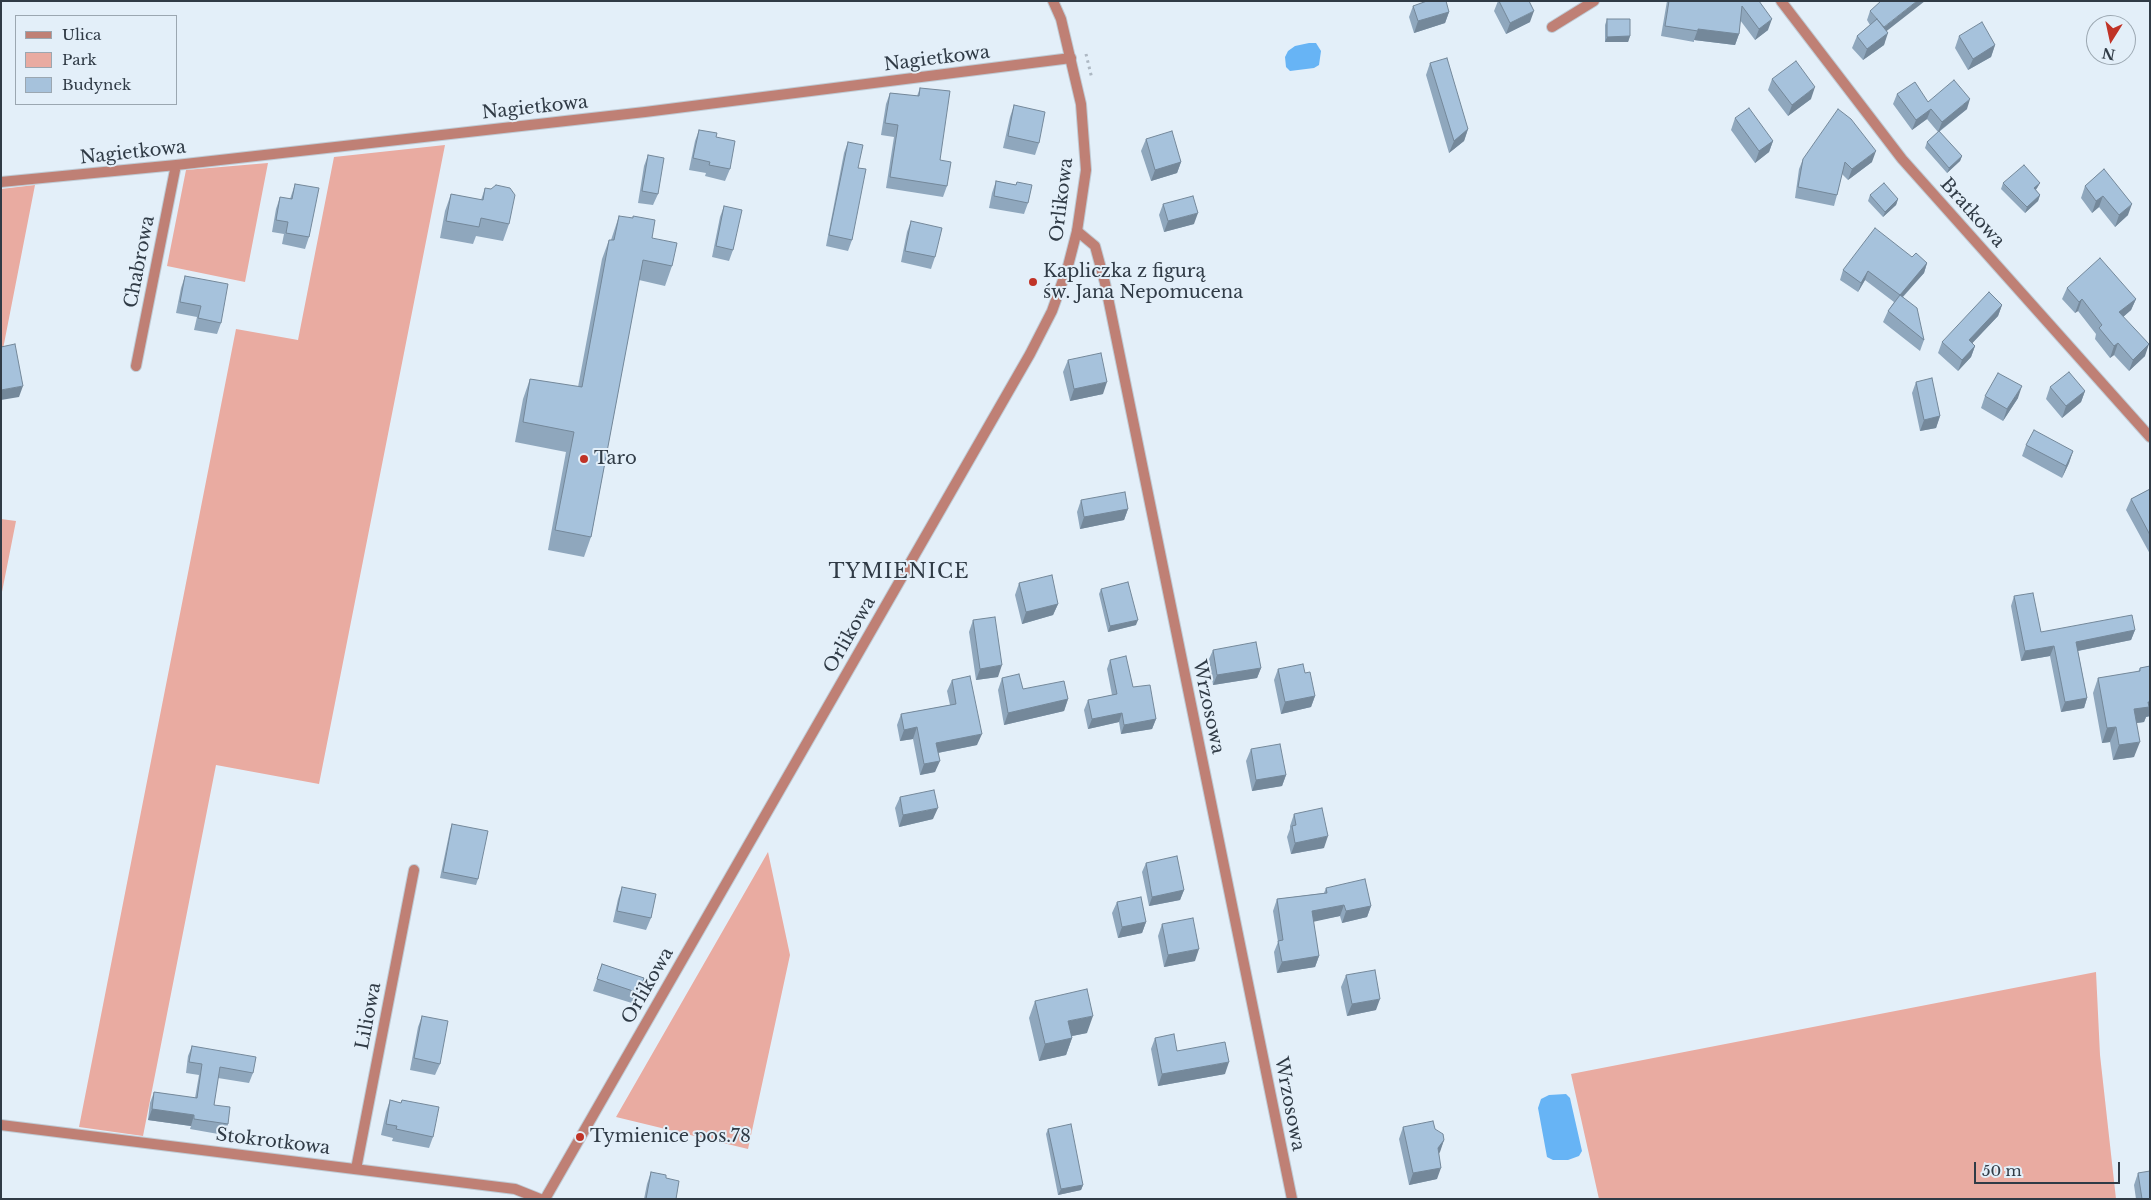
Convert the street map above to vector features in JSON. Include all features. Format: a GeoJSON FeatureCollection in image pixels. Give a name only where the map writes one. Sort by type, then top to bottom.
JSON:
{"type":"FeatureCollection","features":[{"type":"Feature","properties":{"kind":"street","name":"Orlikowa"},"geometry":{"type":"LineString","coordinates":[[545,1199],[1030,354],[1052,311],[1068,266],[1077,231],[1086,170],[1082,104],[1061,19],[1053,1]]}},
{"type":"Feature","properties":{"kind":"street"},"geometry":{"type":"LineString","coordinates":[[1552,27],[1594,1]]}},
{"type":"Feature","properties":{"kind":"street","name":"Bratkowa"},"geometry":{"type":"LineString","coordinates":[[1781,1],[1902,159],[2150,437]]}},
{"type":"Feature","properties":{"kind":"street","name":"Nagietkowa"},"geometry":{"type":"LineString","coordinates":[[1,182],[176,165],[664,110],[1071,58]]}},
{"type":"Feature","properties":{"kind":"street","name":"Chabrowa"},"geometry":{"type":"LineString","coordinates":[[136,366],[176,165]]}},
{"type":"Feature","properties":{"kind":"street","name":"Wrzosowa"},"geometry":{"type":"LineString","coordinates":[[1077,231],[1095,246],[1105,283],[1292,1199]]}},
{"type":"Feature","properties":{"kind":"street","name":"Liliowa"},"geometry":{"type":"LineString","coordinates":[[356,1169],[414,870]]}},
{"type":"Feature","properties":{"kind":"street","name":"Stokrotkowa"},"geometry":{"type":"LineString","coordinates":[[1,1125],[515,1189],[540,1199]]}},
{"type":"Feature","properties":{"kind":"green space"},"geometry":{"type":"Polygon","coordinates":[[[445,145],[319,784],[216,765],[143,1136],[79,1127],[236,329],[298,340],[334,157],[445,145]]]}},
{"type":"Feature","properties":{"kind":"green space"},"geometry":{"type":"Polygon","coordinates":[[[268,163],[245,282],[167,266],[186,170],[268,163]]]}},
{"type":"Feature","properties":{"kind":"green space"},"geometry":{"type":"Polygon","coordinates":[[[35,185],[2,354],[1,354],[1,189],[35,185]]]}},
{"type":"Feature","properties":{"kind":"green space"},"geometry":{"type":"Polygon","coordinates":[[[1,519],[16,521],[1,597],[1,519]]]}},
{"type":"Feature","properties":{"kind":"green space"},"geometry":{"type":"Polygon","coordinates":[[[768,852],[790,955],[748,1149],[616,1117],[768,852]]]}},
{"type":"Feature","properties":{"kind":"green space"},"geometry":{"type":"Polygon","coordinates":[[[2096,972],[2100,1055],[2116,1199],[1599,1199],[1571,1074],[2096,972]]]}},
{"type":"Feature","properties":{"kind":"water"},"geometry":{"type":"Polygon","coordinates":[[[1316,43],[1321,51],[1319,65],[1314,68],[1290,71],[1286,67],[1285,57],[1288,51],[1295,46],[1316,43]]]}},
{"type":"Feature","properties":{"kind":"water"},"geometry":{"type":"Polygon","coordinates":[[[1566,1094],[1570,1098],[1582,1151],[1579,1156],[1568,1160],[1553,1160],[1547,1157],[1538,1108],[1541,1099],[1549,1095],[1566,1094]]]}},
{"type":"Feature","properties":{"kind":"building"},"geometry":{"type":"Polygon","coordinates":[[[1427,1],[1446,1],[1449,12],[1418,21],[1413,6],[1427,1]]]}},
{"type":"Feature","properties":{"kind":"building"},"geometry":{"type":"Polygon","coordinates":[[[1499,1],[1529,1],[1534,11],[1510,23],[1499,1]]]}},
{"type":"Feature","properties":{"kind":"building"},"geometry":{"type":"Polygon","coordinates":[[[1669,1],[1759,1],[1772,19],[1759,29],[1742,6],[1739,34],[1665,26],[1669,1]]]}},
{"type":"Feature","properties":{"kind":"building"},"geometry":{"type":"Polygon","coordinates":[[[1881,1],[1917,1],[1884,27],[1870,11],[1881,1]]]}},
{"type":"Feature","properties":{"kind":"building"},"geometry":{"type":"Polygon","coordinates":[[[1607,19],[1630,19],[1630,36],[1607,37],[1607,19]]]}},
{"type":"Feature","properties":{"kind":"building"},"geometry":{"type":"Polygon","coordinates":[[[1877,19],[1888,33],[1867,49],[1857,36],[1877,19]]]}},
{"type":"Feature","properties":{"kind":"building"},"geometry":{"type":"Polygon","coordinates":[[[1982,22],[1995,45],[1973,59],[1959,36],[1982,22]]]}},
{"type":"Feature","properties":{"kind":"building"},"geometry":{"type":"Polygon","coordinates":[[[1447,58],[1468,129],[1454,141],[1430,63],[1447,58]]]}},
{"type":"Feature","properties":{"kind":"building"},"geometry":{"type":"Polygon","coordinates":[[[1796,61],[1815,87],[1792,105],[1772,79],[1796,61]]]}},
{"type":"Feature","properties":{"kind":"building"},"geometry":{"type":"Polygon","coordinates":[[[1954,80],[1970,99],[1942,122],[1931,109],[1916,120],[1897,94],[1915,82],[1928,102],[1954,80]]]}},
{"type":"Feature","properties":{"kind":"building"},"geometry":{"type":"Polygon","coordinates":[[[920,88],[950,91],[940,160],[951,162],[947,186],[890,177],[898,125],[885,123],[890,93],[919,96],[920,88]]]}},
{"type":"Feature","properties":{"kind":"building"},"geometry":{"type":"Polygon","coordinates":[[[1014,105],[1045,112],[1039,143],[1008,136],[1014,105]]]}},
{"type":"Feature","properties":{"kind":"building"},"geometry":{"type":"Polygon","coordinates":[[[1749,108],[1773,141],[1759,151],[1735,118],[1749,108]]]}},
{"type":"Feature","properties":{"kind":"building"},"geometry":{"type":"Polygon","coordinates":[[[1838,109],[1851,119],[1876,151],[1852,169],[1845,162],[1837,195],[1798,187],[1803,159],[1838,109]]]}},
{"type":"Feature","properties":{"kind":"building"},"geometry":{"type":"Polygon","coordinates":[[[699,130],[717,133],[716,137],[735,141],[730,169],[709,165],[710,162],[693,158],[699,130]]]}},
{"type":"Feature","properties":{"kind":"building"},"geometry":{"type":"Polygon","coordinates":[[[1172,131],[1181,162],[1155,170],[1146,139],[1172,131]]]}},
{"type":"Feature","properties":{"kind":"building"},"geometry":{"type":"Polygon","coordinates":[[[1939,131],[1962,156],[1949,168],[1927,142],[1939,131]]]}},
{"type":"Feature","properties":{"kind":"building"},"geometry":{"type":"Polygon","coordinates":[[[848,142],[863,145],[858,168],[866,169],[852,240],[829,235],[848,142]]]}},
{"type":"Feature","properties":{"kind":"building"},"geometry":{"type":"Polygon","coordinates":[[[648,155],[664,158],[658,194],[642,191],[648,155]]]}},
{"type":"Feature","properties":{"kind":"building"},"geometry":{"type":"Polygon","coordinates":[[[2024,165],[2040,183],[2034,188],[2040,195],[2027,207],[2003,183],[2024,165]]]}},
{"type":"Feature","properties":{"kind":"building"},"geometry":{"type":"Polygon","coordinates":[[[2104,169],[2132,204],[2119,215],[2103,196],[2096,201],[2085,186],[2104,169]]]}},
{"type":"Feature","properties":{"kind":"building"},"geometry":{"type":"Polygon","coordinates":[[[996,181],[1016,185],[1017,182],[1032,185],[1028,203],[994,196],[996,181]]]}},
{"type":"Feature","properties":{"kind":"building"},"geometry":{"type":"Polygon","coordinates":[[[1884,183],[1898,199],[1885,212],[1870,195],[1884,183]]]}},
{"type":"Feature","properties":{"kind":"building"},"geometry":{"type":"Polygon","coordinates":[[[295,184],[319,188],[309,237],[286,233],[288,222],[276,220],[280,197],[292,199],[295,184]]]}},
{"type":"Feature","properties":{"kind":"building"},"geometry":{"type":"Polygon","coordinates":[[[496,185],[510,188],[515,195],[509,224],[481,218],[479,227],[446,221],[451,194],[483,200],[485,188],[491,189],[496,185]]]}},
{"type":"Feature","properties":{"kind":"building"},"geometry":{"type":"Polygon","coordinates":[[[1193,196],[1198,213],[1168,221],[1163,204],[1193,196]]]}},
{"type":"Feature","properties":{"kind":"building"},"geometry":{"type":"Polygon","coordinates":[[[724,206],[742,210],[733,250],[716,246],[724,206]]]}},
{"type":"Feature","properties":{"kind":"building","name":"Taro"},"geometry":{"type":"Polygon","coordinates":[[[619,216],[633,218],[633,216],[655,220],[652,238],[677,243],[672,266],[643,260],[591,537],[555,530],[574,432],[523,422],[530,379],[582,387],[609,240],[614,240],[619,216]]]}},
{"type":"Feature","properties":{"kind":"building"},"geometry":{"type":"Polygon","coordinates":[[[911,221],[942,228],[935,257],[905,251],[911,221]]]}},
{"type":"Feature","properties":{"kind":"building"},"geometry":{"type":"Polygon","coordinates":[[[1875,228],[1912,257],[1916,253],[1927,263],[1900,295],[1868,271],[1861,283],[1843,270],[1875,228]]]}},
{"type":"Feature","properties":{"kind":"building"},"geometry":{"type":"Polygon","coordinates":[[[2100,258],[2136,299],[2119,312],[2149,344],[2133,360],[2118,343],[2114,346],[2099,328],[2102,325],[2082,299],[2079,302],[2067,288],[2100,258]]]}},
{"type":"Feature","properties":{"kind":"building"},"geometry":{"type":"Polygon","coordinates":[[[185,276],[228,284],[221,323],[198,318],[201,306],[180,302],[185,276]]]}},
{"type":"Feature","properties":{"kind":"building"},"geometry":{"type":"Polygon","coordinates":[[[1989,292],[2002,305],[1969,340],[1975,346],[1962,360],[1942,342],[1989,292]]]}},
{"type":"Feature","properties":{"kind":"building"},"geometry":{"type":"Polygon","coordinates":[[[1900,295],[1917,308],[1924,340],[1888,311],[1900,295]]]}},
{"type":"Feature","properties":{"kind":"building"},"geometry":{"type":"Polygon","coordinates":[[[15,344],[23,386],[1,390],[1,347],[15,344]]]}},
{"type":"Feature","properties":{"kind":"building"},"geometry":{"type":"Polygon","coordinates":[[[1101,353],[1107,382],[1074,389],[1068,360],[1101,353]]]}},
{"type":"Feature","properties":{"kind":"building"},"geometry":{"type":"Polygon","coordinates":[[[2069,372],[2085,391],[2066,406],[2050,387],[2069,372]]]}},
{"type":"Feature","properties":{"kind":"building"},"geometry":{"type":"Polygon","coordinates":[[[1998,373],[2022,386],[2007,409],[1985,396],[1998,373]]]}},
{"type":"Feature","properties":{"kind":"building"},"geometry":{"type":"Polygon","coordinates":[[[1932,378],[1940,416],[1924,420],[1916,382],[1932,378]]]}},
{"type":"Feature","properties":{"kind":"building"},"geometry":{"type":"Polygon","coordinates":[[[2034,430],[2073,451],[2066,466],[2026,445],[2034,430]]]}},
{"type":"Feature","properties":{"kind":"building"},"geometry":{"type":"Polygon","coordinates":[[[2150,489],[2150,535],[2131,499],[2150,489]]]}},
{"type":"Feature","properties":{"kind":"building"},"geometry":{"type":"Polygon","coordinates":[[[1125,492],[1128,509],[1084,517],[1081,500],[1125,492]]]}},
{"type":"Feature","properties":{"kind":"building"},"geometry":{"type":"Polygon","coordinates":[[[1052,575],[1058,604],[1026,612],[1019,583],[1052,575]]]}},
{"type":"Feature","properties":{"kind":"building"},"geometry":{"type":"Polygon","coordinates":[[[1128,582],[1138,620],[1110,626],[1101,589],[1128,582]]]}},
{"type":"Feature","properties":{"kind":"building"},"geometry":{"type":"Polygon","coordinates":[[[2033,593],[2041,632],[2132,615],[2135,630],[2076,642],[2087,698],[2065,702],[2054,646],[2025,651],[2014,596],[2033,593]]]}},
{"type":"Feature","properties":{"kind":"building"},"geometry":{"type":"Polygon","coordinates":[[[995,617],[1002,665],[980,669],[973,620],[995,617]]]}},
{"type":"Feature","properties":{"kind":"building"},"geometry":{"type":"Polygon","coordinates":[[[1256,642],[1261,668],[1217,675],[1213,650],[1256,642]]]}},
{"type":"Feature","properties":{"kind":"building"},"geometry":{"type":"Polygon","coordinates":[[[1126,656],[1133,687],[1150,685],[1156,719],[1124,725],[1122,713],[1092,719],[1088,700],[1117,694],[1110,660],[1126,656]]]}},
{"type":"Feature","properties":{"kind":"building"},"geometry":{"type":"Polygon","coordinates":[[[1303,664],[1305,673],[1310,672],[1315,696],[1285,702],[1278,669],[1303,664]]]}},
{"type":"Feature","properties":{"kind":"building"},"geometry":{"type":"Polygon","coordinates":[[[2150,666],[2149,707],[2134,709],[2140,742],[2119,745],[2116,727],[2107,728],[2098,678],[2140,671],[2140,668],[2150,666]]]}},
{"type":"Feature","properties":{"kind":"building"},"geometry":{"type":"Polygon","coordinates":[[[1019,674],[1023,689],[1064,681],[1068,699],[1008,713],[1002,678],[1019,674]]]}},
{"type":"Feature","properties":{"kind":"building"},"geometry":{"type":"Polygon","coordinates":[[[970,676],[982,734],[936,743],[940,761],[924,764],[917,727],[904,730],[901,714],[956,704],[952,680],[970,676]]]}},
{"type":"Feature","properties":{"kind":"building"},"geometry":{"type":"Polygon","coordinates":[[[1280,744],[1286,775],[1256,780],[1251,749],[1280,744]]]}},
{"type":"Feature","properties":{"kind":"building"},"geometry":{"type":"Polygon","coordinates":[[[934,790],[938,808],[903,815],[900,797],[934,790]]]}},
{"type":"Feature","properties":{"kind":"building"},"geometry":{"type":"Polygon","coordinates":[[[1322,808],[1328,836],[1295,843],[1292,826],[1296,825],[1294,814],[1322,808]]]}},
{"type":"Feature","properties":{"kind":"building"},"geometry":{"type":"Polygon","coordinates":[[[452,824],[488,831],[478,879],[443,872],[452,824]]]}},
{"type":"Feature","properties":{"kind":"building"},"geometry":{"type":"Polygon","coordinates":[[[1177,856],[1184,890],[1152,897],[1146,863],[1177,856]]]}},
{"type":"Feature","properties":{"kind":"building"},"geometry":{"type":"Polygon","coordinates":[[[1365,879],[1371,906],[1346,911],[1344,905],[1312,911],[1319,956],[1282,962],[1278,941],[1283,940],[1277,899],[1327,893],[1326,888],[1365,879]]]}},
{"type":"Feature","properties":{"kind":"building"},"geometry":{"type":"Polygon","coordinates":[[[622,887],[656,894],[651,918],[617,911],[622,887]]]}},
{"type":"Feature","properties":{"kind":"building"},"geometry":{"type":"Polygon","coordinates":[[[1141,897],[1146,922],[1122,927],[1117,902],[1141,897]]]}},
{"type":"Feature","properties":{"kind":"building"},"geometry":{"type":"Polygon","coordinates":[[[1193,918],[1199,949],[1168,955],[1162,924],[1193,918]]]}},
{"type":"Feature","properties":{"kind":"building"},"geometry":{"type":"Polygon","coordinates":[[[602,964],[644,978],[639,993],[597,979],[602,964]]]}},
{"type":"Feature","properties":{"kind":"building"},"geometry":{"type":"Polygon","coordinates":[[[1375,970],[1380,999],[1352,1004],[1346,975],[1375,970]]]}},
{"type":"Feature","properties":{"kind":"building"},"geometry":{"type":"Polygon","coordinates":[[[1087,989],[1093,1016],[1068,1021],[1072,1038],[1045,1044],[1035,1001],[1087,989]]]}},
{"type":"Feature","properties":{"kind":"building"},"geometry":{"type":"Polygon","coordinates":[[[422,1016],[448,1021],[440,1064],[414,1058],[422,1016]]]}},
{"type":"Feature","properties":{"kind":"building"},"geometry":{"type":"Polygon","coordinates":[[[1174,1034],[1177,1051],[1225,1042],[1229,1062],[1162,1074],[1155,1038],[1174,1034]]]}},
{"type":"Feature","properties":{"kind":"building"},"geometry":{"type":"Polygon","coordinates":[[[192,1046],[256,1057],[253,1073],[220,1067],[214,1105],[230,1107],[228,1124],[194,1119],[194,1115],[152,1109],[154,1092],[197,1098],[202,1064],[189,1062],[192,1046]]]}},
{"type":"Feature","properties":{"kind":"building"},"geometry":{"type":"Polygon","coordinates":[[[390,1100],[401,1103],[402,1100],[439,1107],[433,1137],[396,1129],[397,1126],[386,1124],[390,1100]]]}},
{"type":"Feature","properties":{"kind":"building"},"geometry":{"type":"Polygon","coordinates":[[[1433,1121],[1435,1129],[1443,1134],[1444,1140],[1438,1148],[1441,1168],[1413,1173],[1403,1127],[1433,1121]]]}},
{"type":"Feature","properties":{"kind":"building"},"geometry":{"type":"Polygon","coordinates":[[[1071,1124],[1083,1185],[1061,1189],[1048,1129],[1071,1124]]]}},
{"type":"Feature","properties":{"kind":"building"},"geometry":{"type":"Polygon","coordinates":[[[2150,1171],[2150,1199],[2142,1199],[2138,1173],[2150,1171]]]}},
{"type":"Feature","properties":{"kind":"building"},"geometry":{"type":"Polygon","coordinates":[[[651,1172],[666,1175],[666,1178],[679,1181],[676,1199],[646,1199],[651,1172]]]}},
{"type":"Feature","properties":{"kind":"place","name":"Kapliczka z figurą św. Jana Nepomucena"},"geometry":{"type":"Point","coordinates":[1033,282]}},
{"type":"Feature","properties":{"kind":"place","name":"Taro"},"geometry":{"type":"Point","coordinates":[584,459]}},
{"type":"Feature","properties":{"kind":"place","name":"Tymienice pos.78"},"geometry":{"type":"Point","coordinates":[580,1137]}},
{"type":"Feature","properties":{"kind":"district","name":"TYMIENICE"},"geometry":{"type":"Point","coordinates":[899,572]}}]}
